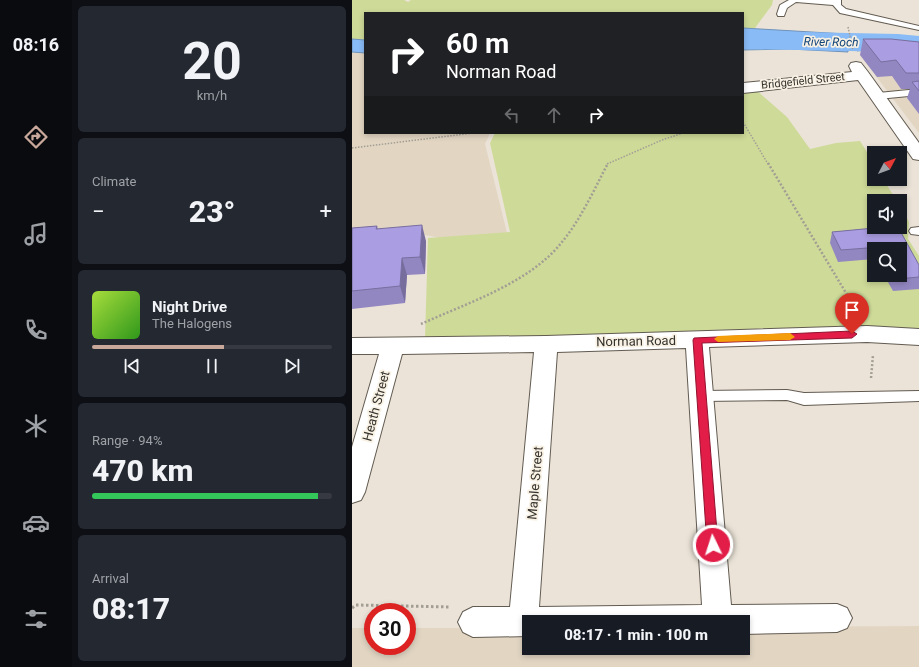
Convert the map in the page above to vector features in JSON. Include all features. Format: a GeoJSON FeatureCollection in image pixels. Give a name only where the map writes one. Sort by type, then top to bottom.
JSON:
{"type":"FeatureCollection","features":[{"type":"Feature","properties":{"kind":"street","name":"Bridgefield Street"},"geometry":{"type":"LineString","coordinates":[[744,88],[858,65],[878,96],[917,148]]}},
{"type":"Feature","properties":{"kind":"street","name":"Norman Road"},"geometry":{"type":"LineString","coordinates":[[352,346],[393,344],[546,344],[867,334],[919,337]]}},
{"type":"Feature","properties":{"kind":"street"},"geometry":{"type":"LineString","coordinates":[[698,340],[718,615]]}},
{"type":"Feature","properties":{"kind":"street","name":"Heath Street"},"geometry":{"type":"LineString","coordinates":[[352,492],[393,344]]}},
{"type":"Feature","properties":{"kind":"street","name":"Maple Street"},"geometry":{"type":"LineString","coordinates":[[525,615],[546,344]]}},
{"type":"Feature","properties":{"kind":"street"},"geometry":{"type":"LineString","coordinates":[[750,619],[837,618]]}},
{"type":"Feature","properties":{"kind":"street"},"geometry":{"type":"LineString","coordinates":[[473,622],[522,622]]}},
{"type":"Feature","properties":{"kind":"lane"},"geometry":{"type":"LineString","coordinates":[[781,14],[783,7],[794,0],[837,1],[837,6],[843,11],[919,28]]}},
{"type":"Feature","properties":{"kind":"lane"},"geometry":{"type":"LineString","coordinates":[[878,96],[919,92]]}},
{"type":"Feature","properties":{"kind":"lane"},"geometry":{"type":"LineString","coordinates":[[702,396],[787,395],[804,399],[919,396]]}},
{"type":"Feature","properties":{"kind":"path"},"geometry":{"type":"LineString","coordinates":[[850,35],[858,65]]}},
{"type":"Feature","properties":{"kind":"path"},"geometry":{"type":"LineString","coordinates":[[744,124],[865,323],[873,353],[869,398]]}},
{"type":"Feature","properties":{"kind":"path"},"geometry":{"type":"LineString","coordinates":[[352,148],[465,134]]}},
{"type":"Feature","properties":{"kind":"path"},"geometry":{"type":"LineString","coordinates":[[393,344],[413,327],[509,284],[534,270],[562,243],[577,221],[608,163],[656,142],[680,134]]}},
{"type":"Feature","properties":{"kind":"path"},"geometry":{"type":"LineString","coordinates":[[352,608],[356,605],[460,608],[473,622]]}},
{"type":"Feature","properties":{"kind":"shaded area"},"geometry":{"type":"Polygon","coordinates":[[[352,52],[364,53],[364,134],[490,134],[485,144],[512,253],[416,233],[352,237],[352,52]]]}},
{"type":"Feature","properties":{"kind":"shaded area"},"geometry":{"type":"Polygon","coordinates":[[[887,54],[919,58],[919,133],[860,55],[887,54]]]}},
{"type":"Feature","properties":{"kind":"shaded area"},"geometry":{"type":"Polygon","coordinates":[[[919,626],[919,667],[352,667],[352,628],[364,628],[364,655],[416,655],[416,628],[522,628],[522,655],[750,655],[750,627],[919,626]]]}},
{"type":"Feature","properties":{"kind":"green space"},"geometry":{"type":"Polygon","coordinates":[[[352,0],[404,0],[408,2],[411,0],[773,0],[772,5],[755,28],[744,28],[744,12],[364,12],[364,40],[352,39],[352,0]]]}},
{"type":"Feature","properties":{"kind":"green space"},"geometry":{"type":"Polygon","coordinates":[[[756,90],[787,117],[810,149],[836,143],[860,141],[867,152],[867,186],[887,186],[893,194],[867,194],[867,234],[907,234],[907,218],[909,222],[908,239],[919,256],[919,331],[781,328],[536,338],[425,339],[428,238],[510,232],[490,143],[494,134],[744,134],[744,93],[756,90]]]}},
{"type":"Feature","properties":{"kind":"water"},"geometry":{"type":"Polygon","coordinates":[[[744,28],[846,34],[848,52],[790,49],[744,50],[744,28]]]}},
{"type":"Feature","properties":{"kind":"water"},"geometry":{"type":"Polygon","coordinates":[[[856,35],[886,35],[919,38],[919,54],[880,49],[857,51],[856,35]]]}},
{"type":"Feature","properties":{"kind":"water"},"geometry":{"type":"Polygon","coordinates":[[[352,39],[364,40],[364,53],[352,52],[352,39]]]}},
{"type":"Feature","properties":{"kind":"building"},"geometry":{"type":"Polygon","coordinates":[[[863,39],[891,39],[919,42],[919,73],[906,73],[896,60],[881,62],[863,39]]]}},
{"type":"Feature","properties":{"kind":"building"},"geometry":{"type":"Polygon","coordinates":[[[919,81],[919,91],[912,82],[919,81]]]}},
{"type":"Feature","properties":{"kind":"building"},"geometry":{"type":"Polygon","coordinates":[[[422,225],[420,257],[402,258],[400,286],[352,291],[352,228],[377,226],[376,229],[422,225]]]}},
{"type":"Feature","properties":{"kind":"building"},"geometry":{"type":"Polygon","coordinates":[[[867,229],[867,234],[902,234],[906,242],[867,242],[867,248],[841,250],[832,232],[867,229]]]}},
{"type":"Feature","properties":{"kind":"building"},"geometry":{"type":"Polygon","coordinates":[[[907,243],[919,265],[919,277],[907,278],[907,243]]]}},
{"type":"Feature","properties":{"kind":"waterway","name":"River Roch"},"geometry":{"type":"LineString","coordinates":[[744,40],[898,43],[919,45]]}},
{"type":"Feature","properties":{"kind":"slow traffic"},"geometry":{"type":"LineString","coordinates":[[718,339],[790,337]]}},
{"type":"Feature","properties":{"kind":"route"},"geometry":{"type":"LineString","coordinates":[[713,545],[698,340],[852,334]]}}]}
